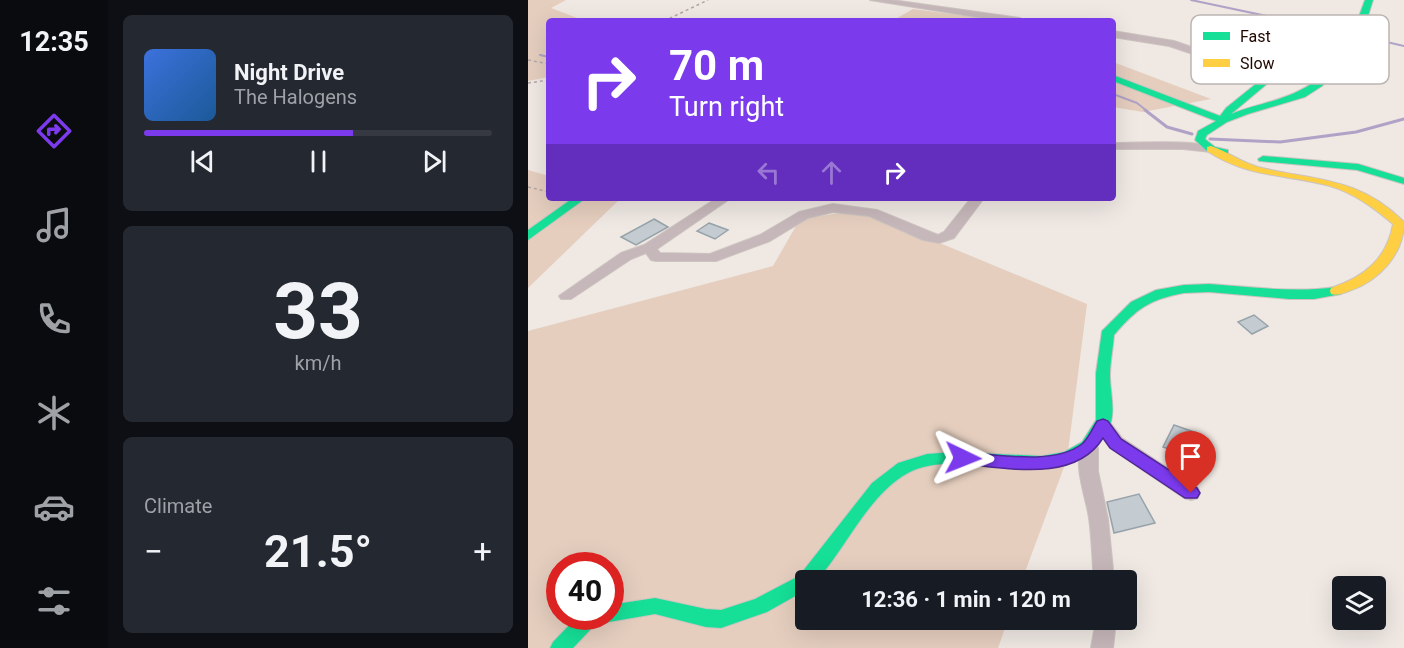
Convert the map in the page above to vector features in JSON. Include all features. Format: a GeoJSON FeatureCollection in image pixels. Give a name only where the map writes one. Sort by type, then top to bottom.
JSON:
{"type":"FeatureCollection","features":[{"type":"Feature","properties":{"kind":"street"},"geometry":{"type":"LineString","coordinates":[[874,0],[998,18]]}},
{"type":"Feature","properties":{"kind":"street"},"geometry":{"type":"LineString","coordinates":[[905,5],[914,0]]}},
{"type":"Feature","properties":{"kind":"street"},"geometry":{"type":"LineString","coordinates":[[1365,15],[1369,0]]}},
{"type":"Feature","properties":{"kind":"street"},"geometry":{"type":"LineString","coordinates":[[1116,34],[1171,43],[1191,50]]}},
{"type":"Feature","properties":{"kind":"street"},"geometry":{"type":"LineString","coordinates":[[1116,79],[1222,120]]}},
{"type":"Feature","properties":{"kind":"street"},"geometry":{"type":"LineString","coordinates":[[1222,120],[1229,110],[1261,84]]}},
{"type":"Feature","properties":{"kind":"street"},"geometry":{"type":"LineString","coordinates":[[1103,570],[1099,519],[1089,471],[1089,448],[1103,425],[1107,334],[1136,306],[1150,297],[1187,290],[1327,294],[1362,281],[1388,260],[1400,237],[1399,223],[1379,206],[1350,189],[1325,181],[1243,169],[1225,162],[1200,141],[1202,133],[1222,120],[1298,97],[1322,84]]}},
{"type":"Feature","properties":{"kind":"street"},"geometry":{"type":"LineString","coordinates":[[1116,146],[1183,146],[1211,149],[1267,159],[1358,168],[1404,181]]}},
{"type":"Feature","properties":{"kind":"street"},"geometry":{"type":"LineString","coordinates":[[528,236],[576,201]]}},
{"type":"Feature","properties":{"kind":"street"},"geometry":{"type":"LineString","coordinates":[[566,296],[626,256],[649,248],[720,201]]}},
{"type":"Feature","properties":{"kind":"street"},"geometry":{"type":"LineString","coordinates":[[649,248],[656,257],[711,258],[765,238],[804,215],[832,208],[872,213],[939,239],[949,235],[976,201]]}},
{"type":"Feature","properties":{"kind":"street"},"geometry":{"type":"LineString","coordinates":[[1103,425],[1116,443],[1191,493]]}},
{"type":"Feature","properties":{"kind":"street"},"geometry":{"type":"LineString","coordinates":[[818,570],[825,564],[881,484],[905,466],[931,459],[979,457],[1028,463],[1066,459],[1089,448]]}},
{"type":"Feature","properties":{"kind":"street"},"geometry":{"type":"LineString","coordinates":[[624,610],[667,607],[712,619],[749,610],[795,590]]}},
{"type":"Feature","properties":{"kind":"street"},"geometry":{"type":"LineString","coordinates":[[560,648],[577,630]]}},
{"type":"Feature","properties":{"kind":"street"},"geometry":{"type":"LineString","coordinates":[[1102,648],[1105,630]]}},
{"type":"Feature","properties":{"kind":"path"},"geometry":{"type":"LineString","coordinates":[[670,18],[708,0]]}},
{"type":"Feature","properties":{"kind":"path"},"geometry":{"type":"LineString","coordinates":[[528,60],[546,63]]}},
{"type":"Feature","properties":{"kind":"path"},"geometry":{"type":"LineString","coordinates":[[528,83],[546,80]]}},
{"type":"Feature","properties":{"kind":"path"},"geometry":{"type":"LineString","coordinates":[[528,187],[546,191]]}},
{"type":"Feature","properties":{"kind":"shaded area"},"geometry":{"type":"Polygon","coordinates":[[[528,0],[566,0],[551,8],[577,18],[546,18],[546,78],[528,81],[528,0]]]}},
{"type":"Feature","properties":{"kind":"shaded area"},"geometry":{"type":"Polygon","coordinates":[[[913,9],[981,18],[897,18],[913,9]]]}},
{"type":"Feature","properties":{"kind":"shaded area"},"geometry":{"type":"Polygon","coordinates":[[[1116,63],[1211,99],[1143,112],[1116,108],[1116,63]]]}},
{"type":"Feature","properties":{"kind":"shaded area"},"geometry":{"type":"Polygon","coordinates":[[[528,170],[546,175],[546,201],[618,201],[528,288],[528,170]]]}},
{"type":"Feature","properties":{"kind":"shaded area"},"geometry":{"type":"Polygon","coordinates":[[[860,210],[1087,304],[1067,459],[1026,570],[795,570],[795,630],[1004,630],[998,648],[528,648],[528,331],[773,266],[800,219],[860,210]]]}},
{"type":"Feature","properties":{"kind":"building"},"geometry":{"type":"Polygon","coordinates":[[[654,219],[668,227],[636,245],[621,237],[654,219]]]}},
{"type":"Feature","properties":{"kind":"building"},"geometry":{"type":"Polygon","coordinates":[[[709,223],[728,230],[715,239],[697,231],[709,223]]]}},
{"type":"Feature","properties":{"kind":"building"},"geometry":{"type":"Polygon","coordinates":[[[1254,315],[1268,326],[1252,334],[1238,322],[1254,315]]]}},
{"type":"Feature","properties":{"kind":"building"},"geometry":{"type":"Polygon","coordinates":[[[1174,425],[1197,433],[1187,455],[1163,447],[1174,425]]]}},
{"type":"Feature","properties":{"kind":"building"},"geometry":{"type":"Polygon","coordinates":[[[1139,494],[1155,523],[1114,533],[1107,502],[1139,494]]]}},
{"type":"Feature","properties":{"kind":"waterway"},"geometry":{"type":"LineString","coordinates":[[1191,0],[1262,15]]}},
{"type":"Feature","properties":{"kind":"waterway"},"geometry":{"type":"LineString","coordinates":[[1389,43],[1404,46]]}},
{"type":"Feature","properties":{"kind":"waterway"},"geometry":{"type":"LineString","coordinates":[[540,55],[546,56]]}},
{"type":"Feature","properties":{"kind":"waterway"},"geometry":{"type":"LineString","coordinates":[[1116,95],[1137,103],[1147,111]]}},
{"type":"Feature","properties":{"kind":"waterway"},"geometry":{"type":"LineString","coordinates":[[1145,110],[1167,127],[1192,134]]}},
{"type":"Feature","properties":{"kind":"waterway"},"geometry":{"type":"LineString","coordinates":[[1210,139],[1280,142],[1356,132],[1404,119]]}},
{"type":"Feature","properties":{"kind":"traffic: fast"},"geometry":{"type":"LineString","coordinates":[[1364,15],[1369,0]]}},
{"type":"Feature","properties":{"kind":"traffic: fast"},"geometry":{"type":"LineString","coordinates":[[1116,79],[1222,120],[1229,110],[1261,84]]}},
{"type":"Feature","properties":{"kind":"traffic: fast"},"geometry":{"type":"LineString","coordinates":[[1224,152],[1211,149],[1200,140],[1202,133],[1224,120],[1245,112],[1302,95],[1319,84]]}},
{"type":"Feature","properties":{"kind":"traffic: fast"},"geometry":{"type":"LineString","coordinates":[[1263,159],[1358,167],[1404,181]]}},
{"type":"Feature","properties":{"kind":"traffic: fast"},"geometry":{"type":"LineString","coordinates":[[528,236],[576,201]]}},
{"type":"Feature","properties":{"kind":"traffic: fast"},"geometry":{"type":"LineString","coordinates":[[815,570],[877,488],[904,467],[927,460],[1042,462],[1067,458],[1088,446],[1104,420],[1103,373],[1107,334],[1126,313],[1140,302],[1160,293],[1184,289],[1209,288],[1289,295],[1336,291]]}},
{"type":"Feature","properties":{"kind":"traffic: fast"},"geometry":{"type":"LineString","coordinates":[[624,612],[655,606],[706,618],[721,619],[760,606],[795,587]]}},
{"type":"Feature","properties":{"kind":"traffic: fast"},"geometry":{"type":"LineString","coordinates":[[560,648],[577,630]]}},
{"type":"Feature","properties":{"kind":"traffic: slow"},"geometry":{"type":"LineString","coordinates":[[1211,149],[1239,165],[1341,186],[1367,199],[1399,223],[1393,247],[1379,267],[1360,282],[1336,291]]}},
{"type":"Feature","properties":{"kind":"route"},"geometry":{"type":"LineString","coordinates":[[963,458],[979,457],[1028,463],[1066,459],[1089,448],[1103,425],[1116,443],[1191,493]]}}]}
